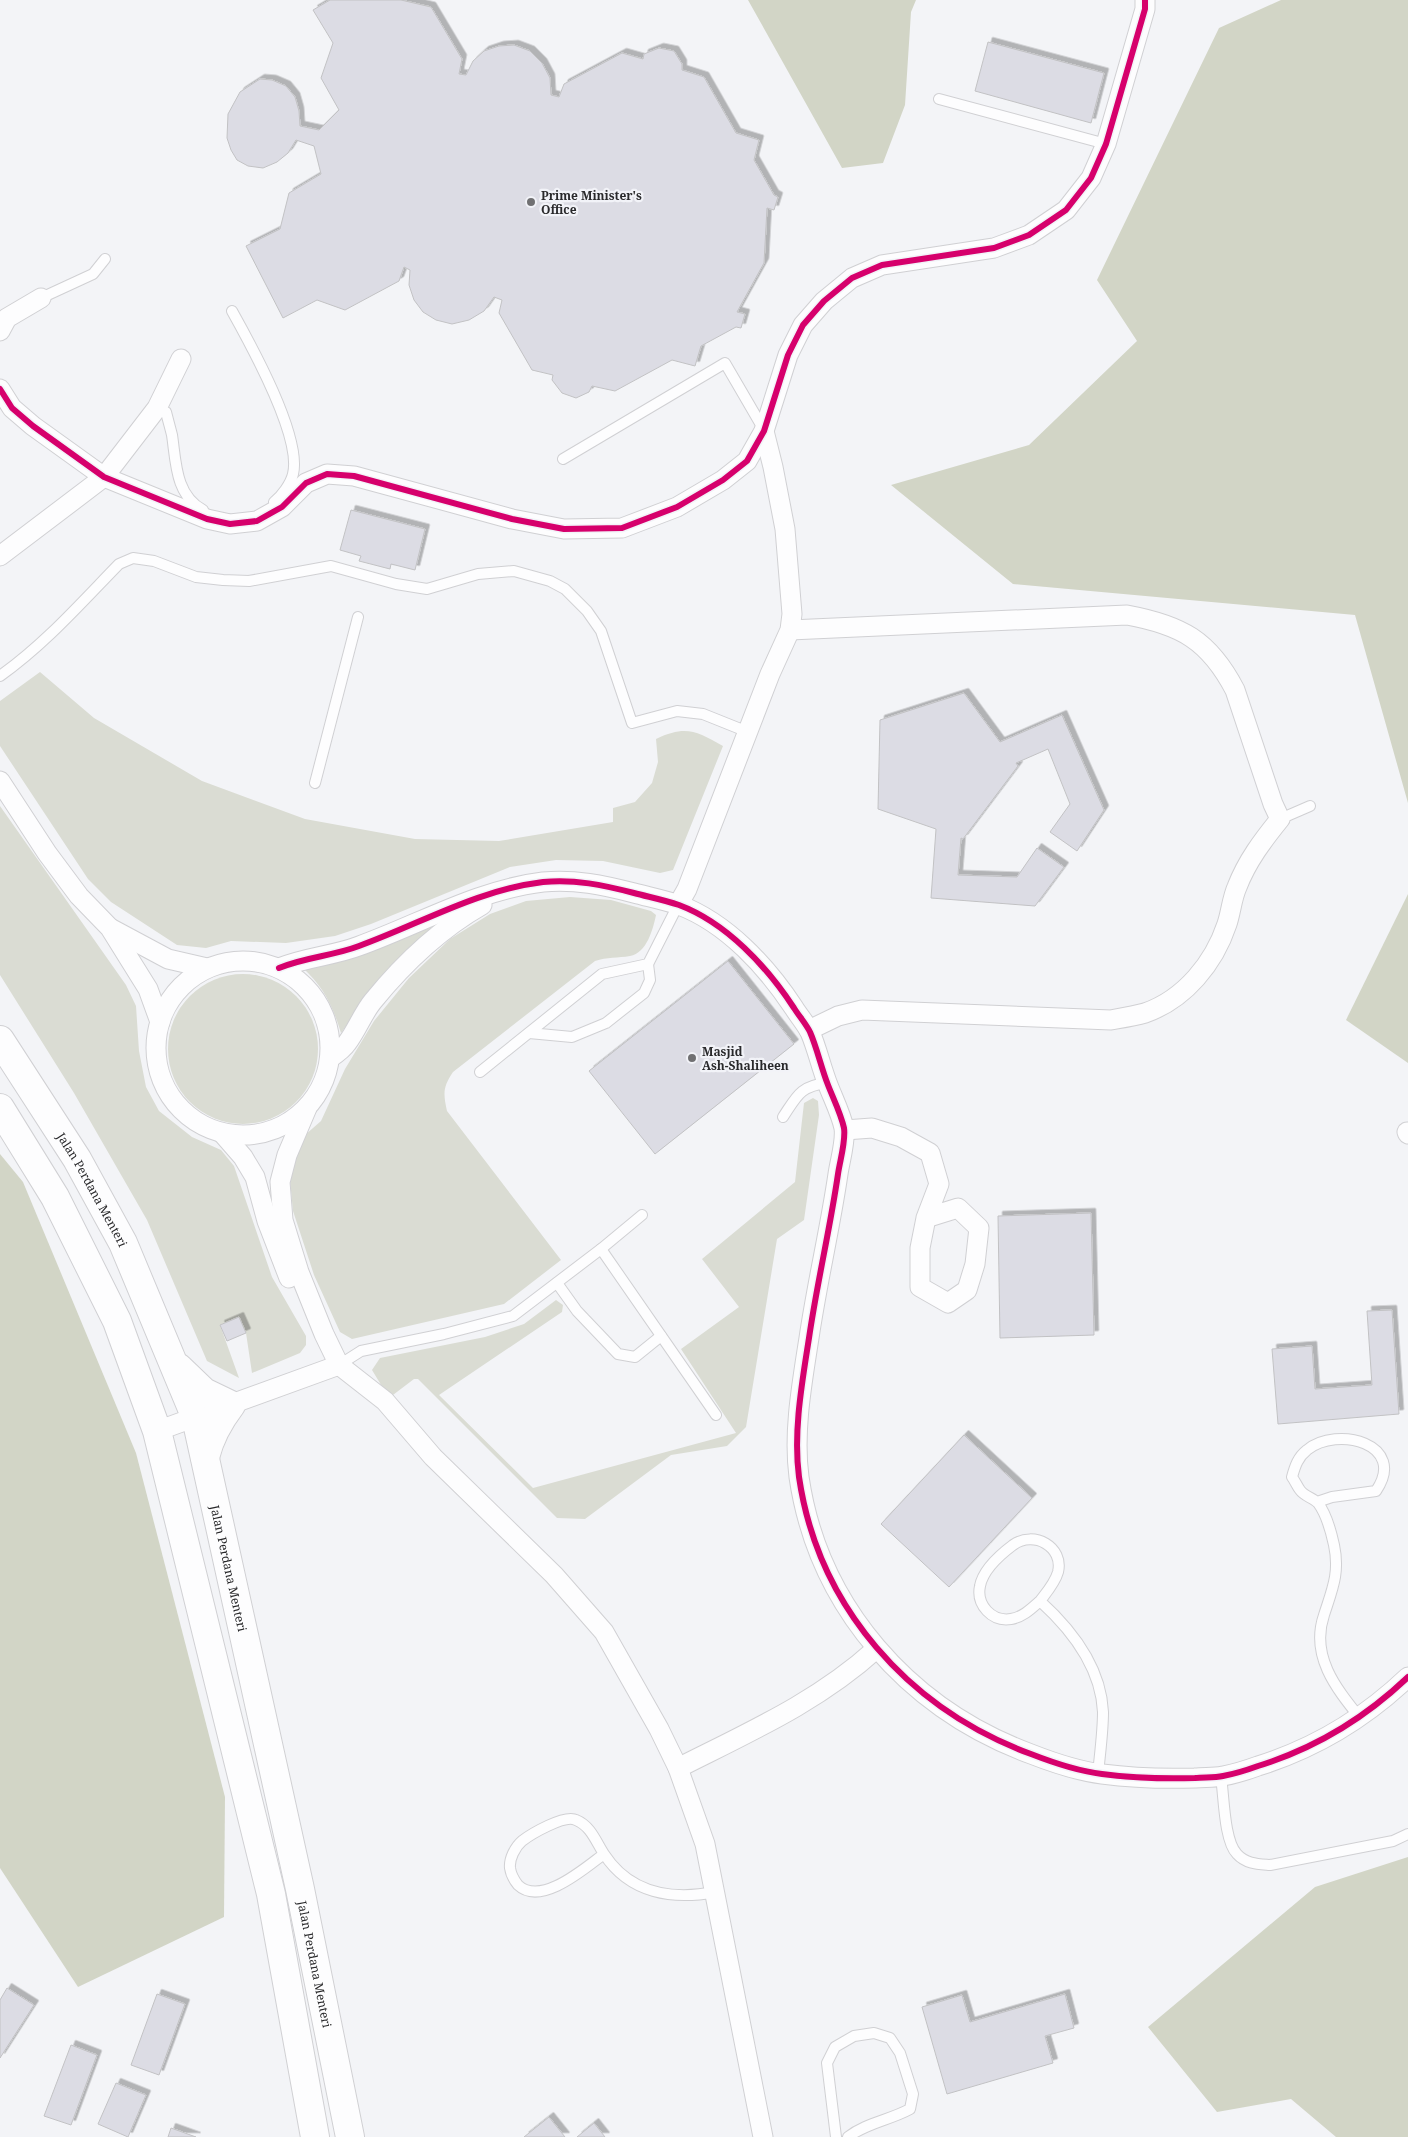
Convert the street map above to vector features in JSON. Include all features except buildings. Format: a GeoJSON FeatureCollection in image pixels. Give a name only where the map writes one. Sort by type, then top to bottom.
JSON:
{"type":"FeatureCollection","features":[{"type":"Feature","properties":{"kind":"main road","name":"Jalan Perdana Menteri"},"geometry":{"type":"LineString","coordinates":[[0,1040],[77,1159],[118,1235],[196,1418],[300,1889],[350,2137]]}},
{"type":"Feature","properties":{"kind":"main road"},"geometry":{"type":"LineString","coordinates":[[0,1108],[55,1197],[117,1321],[157,1431],[271,1894],[315,2137]]}},
{"type":"Feature","properties":{"kind":"main road"},"geometry":{"type":"LineString","coordinates":[[172,1359],[204,1392],[231,1405],[218,1423],[205,1457]]}},
{"type":"Feature","properties":{"kind":"street"},"geometry":{"type":"LineString","coordinates":[[0,389],[12,408],[33,426],[104,477],[207,519],[230,524],[257,521],[282,507],[306,483],[327,474],[354,476],[512,518],[564,529],[622,528],[677,507],[723,480],[747,461],[764,431],[788,355],[803,326],[824,301],[852,278],[882,265],[994,248],[1029,235],[1066,210],[1091,178],[1106,144],[1145,9],[1144,0]]}},
{"type":"Feature","properties":{"kind":"street"},"geometry":{"type":"LineString","coordinates":[[0,331],[7,318],[42,298]]}},
{"type":"Feature","properties":{"kind":"street"},"geometry":{"type":"LineString","coordinates":[[0,556],[104,477],[157,408],[181,359]]}},
{"type":"Feature","properties":{"kind":"street"},"geometry":{"type":"LineString","coordinates":[[678,905],[687,889],[770,674],[790,630],[792,614],[784,529],[764,431]]}},
{"type":"Feature","properties":{"kind":"street"},"geometry":{"type":"LineString","coordinates":[[790,630],[1127,615],[1154,620],[1177,628],[1198,642],[1226,673],[1235,690],[1272,804],[1280,819],[1264,838],[1250,860],[1236,888],[1225,930],[1207,965],[1189,986],[1171,1000],[1145,1012],[1111,1020],[1094,1020],[862,1010],[838,1016],[809,1030]]}},
{"type":"Feature","properties":{"kind":"street"},"geometry":{"type":"LineString","coordinates":[[0,781],[47,853],[79,896],[110,928],[148,989],[160,1022]]}},
{"type":"Feature","properties":{"kind":"street"},"geometry":{"type":"LineString","coordinates":[[279,968],[301,959],[345,951],[381,938],[464,902],[544,882],[592,882],[678,905],[701,915],[744,946],[776,982],[809,1030],[845,1130],[832,1216],[806,1360],[798,1431],[799,1475],[810,1523],[826,1569],[851,1615],[876,1649],[901,1675],[931,1701],[959,1720],[1002,1744],[1063,1766],[1098,1774],[1156,1779],[1221,1777],[1288,1757],[1324,1740],[1360,1718],[1385,1699],[1408,1677]]}},
{"type":"Feature","properties":{"kind":"street"},"geometry":{"type":"LineString","coordinates":[[330,1058],[346,1044],[372,1002],[428,944],[464,915],[510,890]]}},
{"type":"Feature","properties":{"kind":"street"},"geometry":{"type":"LineString","coordinates":[[110,928],[168,959],[207,968]]}},
{"type":"Feature","properties":{"kind":"street"},"geometry":{"type":"LineString","coordinates":[[307,1108],[283,1126],[254,1136],[223,1134],[197,1123],[175,1104],[161,1079],[156,1050],[160,1022],[170,1000],[187,982],[207,968],[230,961],[255,961],[279,968],[302,983],[320,1005],[329,1031],[330,1058],[323,1085],[307,1108],[287,1155],[280,1182],[283,1220],[299,1272],[324,1334],[339,1364],[384,1400],[433,1457],[554,1575],[604,1632],[678,1768],[705,1844],[763,2137]]}},
{"type":"Feature","properties":{"kind":"street"},"geometry":{"type":"LineString","coordinates":[[845,1130],[872,1128],[900,1137],[930,1153],[940,1184],[926,1218],[920,1248],[920,1287],[948,1303],[967,1290],[974,1264],[979,1228],[958,1208],[926,1218]]}},
{"type":"Feature","properties":{"kind":"street"},"geometry":{"type":"LineString","coordinates":[[223,1134],[243,1157],[256,1177],[267,1221],[290,1280],[324,1334]]}},
{"type":"Feature","properties":{"kind":"street"},"geometry":{"type":"LineString","coordinates":[[157,1431],[339,1364]]}},
{"type":"Feature","properties":{"kind":"street"},"geometry":{"type":"LineString","coordinates":[[678,1768],[780,1717],[847,1674],[876,1649]]}},
{"type":"Feature","properties":{"kind":"lane"},"geometry":{"type":"LineString","coordinates":[[939,99],[1106,144]]}},
{"type":"Feature","properties":{"kind":"lane"},"geometry":{"type":"LineString","coordinates":[[42,298],[93,274],[105,259]]}},
{"type":"Feature","properties":{"kind":"lane"},"geometry":{"type":"LineString","coordinates":[[157,408],[166,412],[172,434],[179,481],[194,505],[217,517],[248,516],[264,511],[280,497],[293,475],[294,452],[288,430],[254,350],[232,311]]}},
{"type":"Feature","properties":{"kind":"lane"},"geometry":{"type":"LineString","coordinates":[[562,459],[725,363],[764,431]]}},
{"type":"Feature","properties":{"kind":"lane"},"geometry":{"type":"LineString","coordinates":[[0,676],[51,636],[118,564],[133,558],[154,561],[196,577],[223,580],[249,581],[331,566],[396,584],[426,589],[478,574],[514,571],[565,589],[587,611],[601,631],[632,723],[677,711],[703,714],[748,732]]}},
{"type":"Feature","properties":{"kind":"lane"},"geometry":{"type":"LineString","coordinates":[[316,783],[358,617]]}},
{"type":"Feature","properties":{"kind":"lane"},"geometry":{"type":"LineString","coordinates":[[1280,819],[1310,806]]}},
{"type":"Feature","properties":{"kind":"lane"},"geometry":{"type":"LineString","coordinates":[[529,1033],[572,1037],[606,1023],[644,993],[650,980],[648,964],[678,905]]}},
{"type":"Feature","properties":{"kind":"lane"},"geometry":{"type":"LineString","coordinates":[[480,1072],[602,974],[648,964]]}},
{"type":"Feature","properties":{"kind":"lane"},"geometry":{"type":"LineString","coordinates":[[783,1117],[799,1092],[812,1085],[827,1083]]}},
{"type":"Feature","properties":{"kind":"lane"},"geometry":{"type":"LineString","coordinates":[[339,1364],[361,1350],[444,1334],[513,1316],[602,1250],[642,1215]]}},
{"type":"Feature","properties":{"kind":"lane"},"geometry":{"type":"LineString","coordinates":[[602,1250],[716,1415]]}},
{"type":"Feature","properties":{"kind":"lane"},"geometry":{"type":"LineString","coordinates":[[557,1284],[577,1311],[618,1354],[635,1357],[661,1336]]}},
{"type":"Feature","properties":{"kind":"lane"},"geometry":{"type":"LineString","coordinates":[[1317,1502],[1376,1491],[1382,1483],[1386,1470],[1383,1455],[1371,1446],[1354,1439],[1322,1442],[1307,1450],[1296,1462],[1292,1477],[1300,1491],[1317,1502],[1327,1520],[1335,1547],[1337,1572],[1332,1596],[1323,1617],[1320,1636],[1323,1661],[1335,1686],[1360,1718]]}},
{"type":"Feature","properties":{"kind":"lane"},"geometry":{"type":"LineString","coordinates":[[1032,1537],[1046,1543],[1058,1557],[1058,1572],[1051,1587],[1040,1601],[1025,1614],[1010,1619],[997,1618],[986,1611],[980,1601],[980,1586],[986,1572],[1006,1550],[1018,1541],[1032,1537]]}},
{"type":"Feature","properties":{"kind":"lane"},"geometry":{"type":"LineString","coordinates":[[1040,1601],[1063,1622],[1083,1650],[1097,1680],[1103,1711],[1098,1774]]}},
{"type":"Feature","properties":{"kind":"lane"},"geometry":{"type":"LineString","coordinates":[[1221,1777],[1229,1838],[1237,1854],[1252,1864],[1270,1865],[1392,1841],[1408,1834]]}},
{"type":"Feature","properties":{"kind":"lane"},"geometry":{"type":"LineString","coordinates":[[604,1854],[560,1885],[540,1892],[523,1890],[513,1879],[509,1867],[512,1854],[521,1842],[558,1821],[574,1818],[586,1825],[611,1864],[624,1876],[642,1887],[665,1895],[691,1897],[715,1892]]}},
{"type":"Feature","properties":{"kind":"lane"},"geometry":{"type":"LineString","coordinates":[[836,2137],[827,2063],[835,2047],[854,2036],[874,2033],[890,2038],[900,2053],[912,2094],[910,2109],[848,2137]]}},
{"type":"Feature","properties":{"kind":"shaded area"},"geometry":{"type":"Polygon","coordinates":[[[748,0],[916,0],[911,12],[905,105],[883,163],[842,168],[748,0]]]}},
{"type":"Feature","properties":{"kind":"shaded area"},"geometry":{"type":"Polygon","coordinates":[[[1281,0],[1408,0],[1408,803],[1355,615],[1013,584],[891,485],[1029,445],[1137,341],[1097,280],[1219,28],[1281,0]]]}},
{"type":"Feature","properties":{"kind":"shaded area"},"geometry":{"type":"Polygon","coordinates":[[[40,672],[94,718],[202,781],[305,819],[415,839],[499,841],[613,822],[613,808],[635,802],[652,783],[658,762],[656,739],[683,731],[698,734],[723,746],[673,870],[660,873],[603,861],[556,860],[510,867],[371,924],[335,936],[286,943],[231,941],[206,948],[177,945],[111,902],[88,879],[0,746],[0,701],[40,672]]]}},
{"type":"Feature","properties":{"kind":"shaded area"},"geometry":{"type":"Polygon","coordinates":[[[0,806],[126,985],[136,1006],[139,1051],[146,1087],[159,1111],[192,1137],[221,1150],[234,1166],[272,1277],[306,1336],[306,1345],[300,1353],[252,1373],[246,1333],[238,1317],[220,1325],[239,1378],[207,1361],[147,1220],[74,1093],[0,975],[0,806]]]}},
{"type":"Feature","properties":{"kind":"shaded area"},"geometry":{"type":"Polygon","coordinates":[[[1408,894],[1408,1063],[1346,1020],[1408,894]]]}},
{"type":"Feature","properties":{"kind":"shaded area"},"geometry":{"type":"Polygon","coordinates":[[[570,897],[611,900],[651,911],[656,915],[648,940],[636,954],[595,961],[453,1072],[447,1082],[445,1095],[447,1111],[561,1260],[504,1304],[352,1339],[340,1332],[314,1275],[293,1211],[290,1180],[297,1150],[305,1135],[321,1121],[345,1069],[374,1021],[409,978],[450,939],[490,914],[526,901],[570,897]]]}},
{"type":"Feature","properties":{"kind":"shaded area"},"geometry":{"type":"Polygon","coordinates":[[[432,927],[377,982],[341,1033],[326,997],[316,982],[302,967],[343,961],[432,927]]]}},
{"type":"Feature","properties":{"kind":"shaded area"},"geometry":{"type":"Polygon","coordinates":[[[243,974],[258,975],[272,980],[296,996],[312,1020],[317,1034],[317,1064],[312,1078],[296,1102],[272,1118],[258,1123],[243,1124],[228,1123],[214,1118],[190,1102],[174,1078],[169,1064],[168,1049],[169,1034],[174,1020],[190,996],[214,980],[228,975],[243,974]]]}},
{"type":"Feature","properties":{"kind":"shaded area"},"geometry":{"type":"Polygon","coordinates":[[[813,1098],[818,1101],[819,1115],[804,1220],[777,1239],[746,1427],[727,1446],[671,1455],[585,1519],[557,1518],[418,1379],[414,1379],[389,1398],[372,1370],[380,1358],[485,1337],[524,1324],[556,1300],[563,1305],[562,1312],[439,1395],[533,1488],[736,1433],[681,1349],[739,1307],[702,1259],[795,1182],[804,1103],[813,1098]]]}},
{"type":"Feature","properties":{"kind":"shaded area"},"geometry":{"type":"Polygon","coordinates":[[[0,1154],[23,1182],[136,1453],[225,1797],[224,1917],[78,1987],[0,1868],[0,1154]]]}},
{"type":"Feature","properties":{"kind":"shaded area"},"geometry":{"type":"Polygon","coordinates":[[[1408,1857],[1408,2137],[1336,2137],[1291,2099],[1217,2112],[1148,2027],[1315,1887],[1408,1857]]]}},
{"type":"Feature","properties":{"kind":"cycle path"},"geometry":{"type":"LineString","coordinates":[[0,389],[12,408],[33,426],[104,477],[207,519],[230,524],[257,521],[282,507],[306,483],[327,474],[354,476],[512,519],[564,529],[622,528],[677,507],[723,480],[747,461],[764,431],[788,355],[803,325],[824,301],[852,278],[882,265],[994,248],[1029,235],[1066,210],[1091,178],[1106,144],[1145,9],[1145,0]]}},
{"type":"Feature","properties":{"kind":"cycle path"},"geometry":{"type":"LineString","coordinates":[[279,968],[359,946],[495,892],[519,886],[555,881],[600,885],[679,905],[713,923],[758,962],[783,993],[810,1032],[844,1128],[844,1145],[812,1317],[799,1408],[797,1460],[809,1524],[826,1569],[849,1610],[876,1647],[909,1681],[946,1710],[987,1735],[1031,1754],[1075,1769],[1093,1773],[1137,1777],[1216,1777],[1240,1772],[1279,1759],[1320,1741],[1375,1706],[1408,1677]]}},
{"type":"Feature","properties":{"kind":"place","name":"Prime Minister's Office"},"geometry":{"type":"Point","coordinates":[531,202]}},
{"type":"Feature","properties":{"kind":"place","name":"Masjid Ash-Shaliheen"},"geometry":{"type":"Point","coordinates":[692,1058]}}]}
